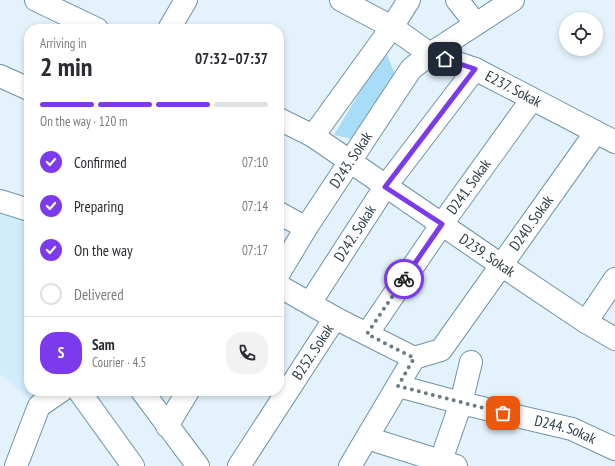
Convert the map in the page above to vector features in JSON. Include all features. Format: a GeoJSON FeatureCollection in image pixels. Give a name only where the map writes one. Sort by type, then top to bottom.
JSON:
{"type":"FeatureCollection","features":[{"type":"Feature","properties":{"kind":"street"},"geometry":{"type":"LineString","coordinates":[[172,24],[186,0]]}},
{"type":"Feature","properties":{"kind":"street","name":"E237. Sokak"},"geometry":{"type":"LineString","coordinates":[[341,0],[392,27],[430,54],[475,69],[615,142]]}},
{"type":"Feature","properties":{"kind":"street"},"geometry":{"type":"LineString","coordinates":[[313,136],[392,27],[409,0]]}},
{"type":"Feature","properties":{"kind":"street"},"geometry":{"type":"LineString","coordinates":[[457,0],[476,24]]}},
{"type":"Feature","properties":{"kind":"street","name":"D243. Sokak"},"geometry":{"type":"LineString","coordinates":[[284,264],[411,69],[430,54],[513,0]]}},
{"type":"Feature","properties":{"kind":"street"},"geometry":{"type":"LineString","coordinates":[[48,2],[88,24]]}},
{"type":"Feature","properties":{"kind":"street","name":"D242. Sokak"},"geometry":{"type":"LineString","coordinates":[[310,303],[385,187],[475,69]]}},
{"type":"Feature","properties":{"kind":"street"},"geometry":{"type":"LineString","coordinates":[[1,79],[24,87]]}},
{"type":"Feature","properties":{"kind":"street","name":"D241. Sokak"},"geometry":{"type":"LineString","coordinates":[[367,334],[442,224],[532,99]]}},
{"type":"Feature","properties":{"kind":"street","name":"D239. Sokak"},"geometry":{"type":"LineString","coordinates":[[284,122],[313,136],[500,265],[586,322],[615,339]]}},
{"type":"Feature","properties":{"kind":"street","name":"D240. Sokak"},"geometry":{"type":"LineString","coordinates":[[414,358],[441,350],[596,132]]}},
{"type":"Feature","properties":{"kind":"street"},"geometry":{"type":"LineString","coordinates":[[0,201],[24,208]]}},
{"type":"Feature","properties":{"kind":"street"},"geometry":{"type":"LineString","coordinates":[[284,216],[306,228]]}},
{"type":"Feature","properties":{"kind":"street"},"geometry":{"type":"LineString","coordinates":[[586,322],[615,279]]}},
{"type":"Feature","properties":{"kind":"street"},"geometry":{"type":"LineString","coordinates":[[284,289],[335,318],[414,358],[350,466]]}},
{"type":"Feature","properties":{"kind":"street","name":"B252. Sokak"},"geometry":{"type":"LineString","coordinates":[[239,466],[335,318]]}},
{"type":"Feature","properties":{"kind":"street"},"geometry":{"type":"LineString","coordinates":[[367,438],[446,464],[471,362]]}},
{"type":"Feature","properties":{"kind":"street","name":"D244. Sokak"},"geometry":{"type":"LineString","coordinates":[[398,386],[461,403],[572,429],[615,449]]}},
{"type":"Feature","properties":{"kind":"street"},"geometry":{"type":"LineString","coordinates":[[16,466],[39,406],[54,396]]}},
{"type":"Feature","properties":{"kind":"street"},"geometry":{"type":"LineString","coordinates":[[83,396],[133,466]]}},
{"type":"Feature","properties":{"kind":"street"},"geometry":{"type":"LineString","coordinates":[[146,396],[198,466]]}},
{"type":"Feature","properties":{"kind":"street"},"geometry":{"type":"LineString","coordinates":[[167,426],[185,396]]}},
{"type":"Feature","properties":{"kind":"street"},"geometry":{"type":"LineString","coordinates":[[613,466],[615,462]]}},
{"type":"Feature","properties":{"kind":"shaded area"},"geometry":{"type":"Polygon","coordinates":[[[385,50],[396,77],[358,140],[334,135],[385,50]]]}},
{"type":"Feature","properties":{"kind":"shaded area"},"geometry":{"type":"Polygon","coordinates":[[[0,208],[24,215],[24,394],[0,374],[0,208]]]}},
{"type":"Feature","properties":{"kind":"shaded area"},"geometry":{"type":"Polygon","coordinates":[[[26,396],[37,396],[31,400],[26,396]]]}},
{"type":"Feature","properties":{"kind":"way so far"},"geometry":{"type":"LineString","coordinates":[[404,279],[367,334],[414,358],[398,386],[503,413]]}},
{"type":"Feature","properties":{"kind":"route"},"geometry":{"type":"LineString","coordinates":[[404,279],[442,224],[385,187],[475,69],[445,59]]}}]}
